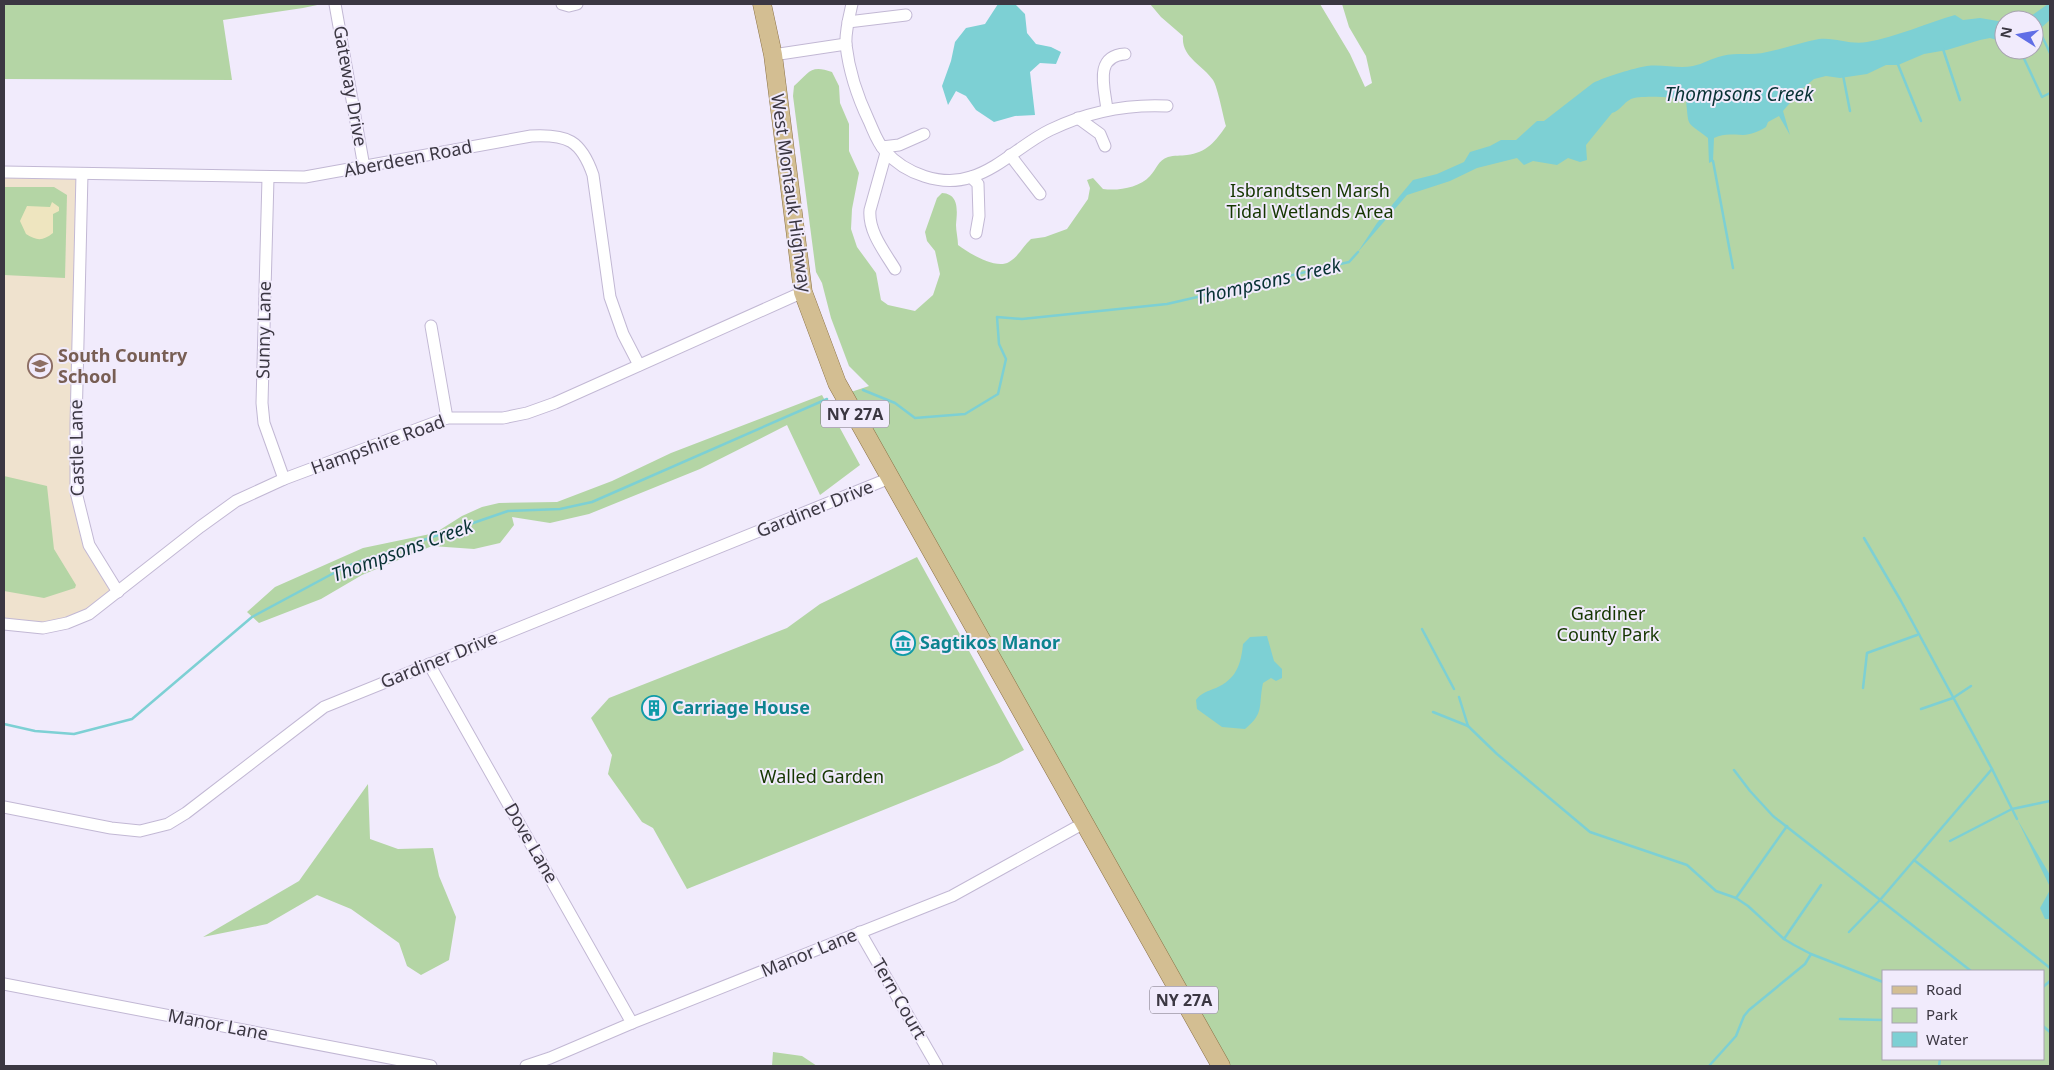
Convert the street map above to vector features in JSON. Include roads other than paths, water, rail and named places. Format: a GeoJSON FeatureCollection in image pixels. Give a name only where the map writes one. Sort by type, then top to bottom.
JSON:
{"type":"FeatureCollection","features":[{"type":"Feature","properties":{"kind":"main road","name":"West Montauk Highway"},"geometry":{"type":"LineString","coordinates":[[762,4],[773,55],[803,292],[837,383],[1084,823]]}},
{"type":"Feature","properties":{"kind":"main road","name":"NY 27A"},"geometry":{"type":"LineString","coordinates":[[1084,823],[1220,1066]]}},
{"type":"Feature","properties":{"kind":"street","name":"Gateway Drive"},"geometry":{"type":"LineString","coordinates":[[336,4],[364,167]]}},
{"type":"Feature","properties":{"kind":"street"},"geometry":{"type":"LineString","coordinates":[[562,4],[569,6],[577,4]]}},
{"type":"Feature","properties":{"kind":"street"},"geometry":{"type":"LineString","coordinates":[[852,4],[846,44],[862,107],[884,150],[904,168],[931,178],[958,180],[971,177],[1048,131],[1078,118],[1107,110],[1144,105],[1167,106]]}},
{"type":"Feature","properties":{"kind":"street"},"geometry":{"type":"LineString","coordinates":[[848,22],[906,15]]}},
{"type":"Feature","properties":{"kind":"street"},"geometry":{"type":"LineString","coordinates":[[773,55],[846,44]]}},
{"type":"Feature","properties":{"kind":"street"},"geometry":{"type":"LineString","coordinates":[[1107,110],[1103,76],[1104,65],[1110,58],[1125,54]]}},
{"type":"Feature","properties":{"kind":"street"},"geometry":{"type":"LineString","coordinates":[[1078,118],[1100,134],[1105,146]]}},
{"type":"Feature","properties":{"kind":"street"},"geometry":{"type":"LineString","coordinates":[[884,150],[924,134]]}},
{"type":"Feature","properties":{"kind":"street","name":"Aberdeen Road"},"geometry":{"type":"LineString","coordinates":[[4,172],[268,178],[304,177],[531,136],[548,135],[562,137],[577,146],[586,156],[593,175],[610,297],[622,334],[639,365]]}},
{"type":"Feature","properties":{"kind":"street"},"geometry":{"type":"LineString","coordinates":[[884,150],[869,220],[871,228],[895,268]]}},
{"type":"Feature","properties":{"kind":"street"},"geometry":{"type":"LineString","coordinates":[[1010,155],[1040,194]]}},
{"type":"Feature","properties":{"kind":"street","name":"Castle Lane"},"geometry":{"type":"LineString","coordinates":[[82,174],[76,492],[89,546],[118,592]]}},
{"type":"Feature","properties":{"kind":"street"},"geometry":{"type":"LineString","coordinates":[[971,177],[978,184],[979,216],[976,233]]}},
{"type":"Feature","properties":{"kind":"street","name":"Sunny Lane"},"geometry":{"type":"LineString","coordinates":[[268,178],[262,403],[264,423],[284,479]]}},
{"type":"Feature","properties":{"kind":"street","name":"Hampshire Road"},"geometry":{"type":"LineString","coordinates":[[4,624],[22,628],[43,628],[67,624],[89,614],[236,501],[284,479],[447,418],[503,418],[526,413],[586,390],[803,292]]}},
{"type":"Feature","properties":{"kind":"street"},"geometry":{"type":"LineString","coordinates":[[430,326],[447,418]]}},
{"type":"Feature","properties":{"kind":"street","name":"Gardiner Drive"},"geometry":{"type":"LineString","coordinates":[[4,806],[111,828],[140,831],[168,824],[186,813],[324,707],[890,478]]}},
{"type":"Feature","properties":{"kind":"street","name":"Dove Lane"},"geometry":{"type":"LineString","coordinates":[[429,664],[632,1023]]}},
{"type":"Feature","properties":{"kind":"street","name":"Manor Lane"},"geometry":{"type":"LineString","coordinates":[[526,1066],[552,1062],[632,1023],[952,896],[1084,823]]}},
{"type":"Feature","properties":{"kind":"street","name":"Tern Court"},"geometry":{"type":"LineString","coordinates":[[860,932],[937,1066]]}},
{"type":"Feature","properties":{"kind":"street","name":"Manor Lane"},"geometry":{"type":"LineString","coordinates":[[4,984],[431,1066]]}},
{"type":"Feature","properties":{"kind":"water"},"geometry":{"type":"Polygon","coordinates":[[[998,4],[1015,4],[1025,14],[1027,33],[1036,44],[1051,47],[1061,52],[1056,64],[1040,63],[1030,72],[1035,115],[1015,116],[994,122],[976,110],[966,96],[956,91],[948,105],[942,86],[951,61],[955,42],[966,28],[985,24],[998,4]]]}},
{"type":"Feature","properties":{"kind":"water"},"geometry":{"type":"Polygon","coordinates":[[[2050,4],[2050,20],[2044,25],[2044,10],[2039,10],[2050,4]]]}},
{"type":"Feature","properties":{"kind":"water","name":"Thompsons Creek"},"geometry":{"type":"Polygon","coordinates":[[[1955,15],[1963,20],[1980,18],[1994,20],[1994,39],[1980,40],[1947,50],[1924,54],[1898,65],[1886,65],[1867,74],[1840,78],[1826,76],[1814,79],[1801,90],[1783,111],[1790,135],[1779,116],[1768,122],[1766,127],[1746,135],[1718,136],[1714,138],[1713,161],[1709,163],[1708,138],[1690,124],[1686,100],[1658,97],[1631,99],[1612,113],[1586,145],[1587,160],[1580,162],[1568,158],[1557,165],[1533,161],[1524,165],[1517,158],[1477,168],[1450,181],[1407,195],[1357,253],[1377,223],[1413,180],[1437,174],[1464,162],[1470,152],[1490,146],[1501,140],[1516,140],[1537,121],[1544,121],[1593,83],[1647,66],[1693,66],[1722,56],[1773,51],[1819,39],[1861,43],[1889,37],[1955,15]]]}},
{"type":"Feature","properties":{"kind":"water"},"geometry":{"type":"Polygon","coordinates":[[[1267,636],[1274,661],[1282,669],[1282,678],[1276,681],[1271,678],[1263,683],[1260,709],[1256,718],[1245,729],[1222,727],[1197,709],[1196,700],[1202,694],[1223,684],[1233,676],[1239,665],[1243,644],[1250,637],[1267,636]]]}},
{"type":"Feature","properties":{"kind":"water"},"geometry":{"type":"Polygon","coordinates":[[[2017,819],[2050,875],[2050,887],[2017,819]]]}},
{"type":"Feature","properties":{"kind":"water"},"geometry":{"type":"Polygon","coordinates":[[[2050,890],[2050,919],[2045,919],[2040,908],[2050,890]]]}},
{"type":"Feature","properties":{"kind":"waterway"},"geometry":{"type":"LineString","coordinates":[[2044,40],[2050,53]]}},
{"type":"Feature","properties":{"kind":"waterway"},"geometry":{"type":"LineString","coordinates":[[1943,49],[1960,100]]}},
{"type":"Feature","properties":{"kind":"waterway"},"geometry":{"type":"LineString","coordinates":[[2025,60],[2042,97],[2050,93]]}},
{"type":"Feature","properties":{"kind":"waterway"},"geometry":{"type":"LineString","coordinates":[[1897,62],[1921,121]]}},
{"type":"Feature","properties":{"kind":"waterway"},"geometry":{"type":"LineString","coordinates":[[1843,75],[1850,111]]}},
{"type":"Feature","properties":{"kind":"waterway"},"geometry":{"type":"LineString","coordinates":[[1713,161],[1733,268]]}},
{"type":"Feature","properties":{"kind":"waterway","name":"Thompsons Creek"},"geometry":{"type":"LineString","coordinates":[[863,390],[895,403],[915,418],[965,414],[998,394],[1006,359],[999,344],[997,317],[1022,319],[1167,304],[1349,262],[1358,252]]}},
{"type":"Feature","properties":{"kind":"waterway","name":"Thompsons Creek"},"geometry":{"type":"LineString","coordinates":[[4,724],[35,731],[74,734],[132,719],[252,617],[345,567],[508,511],[560,509],[592,502],[827,399]]}},
{"type":"Feature","properties":{"kind":"waterway"},"geometry":{"type":"LineString","coordinates":[[1864,538],[1901,601],[2017,819]]}},
{"type":"Feature","properties":{"kind":"waterway"},"geometry":{"type":"LineString","coordinates":[[1422,629],[1454,689]]}},
{"type":"Feature","properties":{"kind":"waterway"},"geometry":{"type":"LineString","coordinates":[[1863,688],[1867,653],[1917,635]]}},
{"type":"Feature","properties":{"kind":"waterway"},"geometry":{"type":"LineString","coordinates":[[1921,709],[1953,698],[1971,686]]}},
{"type":"Feature","properties":{"kind":"waterway"},"geometry":{"type":"LineString","coordinates":[[1459,697],[1468,726],[1497,754],[1590,832],[1687,865],[1716,891],[1736,898],[1748,906],[1784,939],[1794,945],[1811,954],[1882,982]]}},
{"type":"Feature","properties":{"kind":"waterway"},"geometry":{"type":"LineString","coordinates":[[1433,712],[1468,726]]}},
{"type":"Feature","properties":{"kind":"waterway"},"geometry":{"type":"LineString","coordinates":[[1849,932],[1880,900],[1992,769]]}},
{"type":"Feature","properties":{"kind":"waterway"},"geometry":{"type":"LineString","coordinates":[[1734,770],[1773,816],[1970,970]]}},
{"type":"Feature","properties":{"kind":"waterway"},"geometry":{"type":"LineString","coordinates":[[1950,841],[2012,809],[2050,801]]}},
{"type":"Feature","properties":{"kind":"waterway"},"geometry":{"type":"LineString","coordinates":[[1736,898],[1787,826]]}},
{"type":"Feature","properties":{"kind":"waterway"},"geometry":{"type":"LineString","coordinates":[[1914,860],[2050,968]]}},
{"type":"Feature","properties":{"kind":"waterway"},"geometry":{"type":"LineString","coordinates":[[1784,939],[1821,885]]}},
{"type":"Feature","properties":{"kind":"waterway"},"geometry":{"type":"LineString","coordinates":[[1709,1066],[1736,1036],[1744,1016],[1749,1010],[1805,964],[1811,954]]}},
{"type":"Feature","properties":{"kind":"waterway"},"geometry":{"type":"LineString","coordinates":[[2044,986],[2050,981]]}},
{"type":"Feature","properties":{"kind":"waterway"},"geometry":{"type":"LineString","coordinates":[[1840,1019],[1882,1020]]}},
{"type":"Feature","properties":{"kind":"waterway"},"geometry":{"type":"LineString","coordinates":[[2044,1027],[2050,1032]]}},
{"type":"Feature","properties":{"kind":"waterway"},"geometry":{"type":"LineString","coordinates":[[1939,1066],[1940,1060]]}},
{"type":"Feature","properties":{"kind":"place","name":"South Country School"},"geometry":{"type":"Point","coordinates":[40,366]}},
{"type":"Feature","properties":{"kind":"place","name":"Sagtikos Manor"},"geometry":{"type":"Point","coordinates":[903,643]}},
{"type":"Feature","properties":{"kind":"place","name":"Carriage House"},"geometry":{"type":"Point","coordinates":[654,708]}},
{"type":"Feature","properties":{"kind":"park label","name":"Isbrandtsen Marsh Tidal Wetlands Area"},"geometry":{"type":"Point","coordinates":[1310,201]}},
{"type":"Feature","properties":{"kind":"park label","name":"Gardiner County Park"},"geometry":{"type":"Point","coordinates":[1608,624]}},
{"type":"Feature","properties":{"kind":"park label","name":"Walled Garden"},"geometry":{"type":"Point","coordinates":[822,777]}}]}
